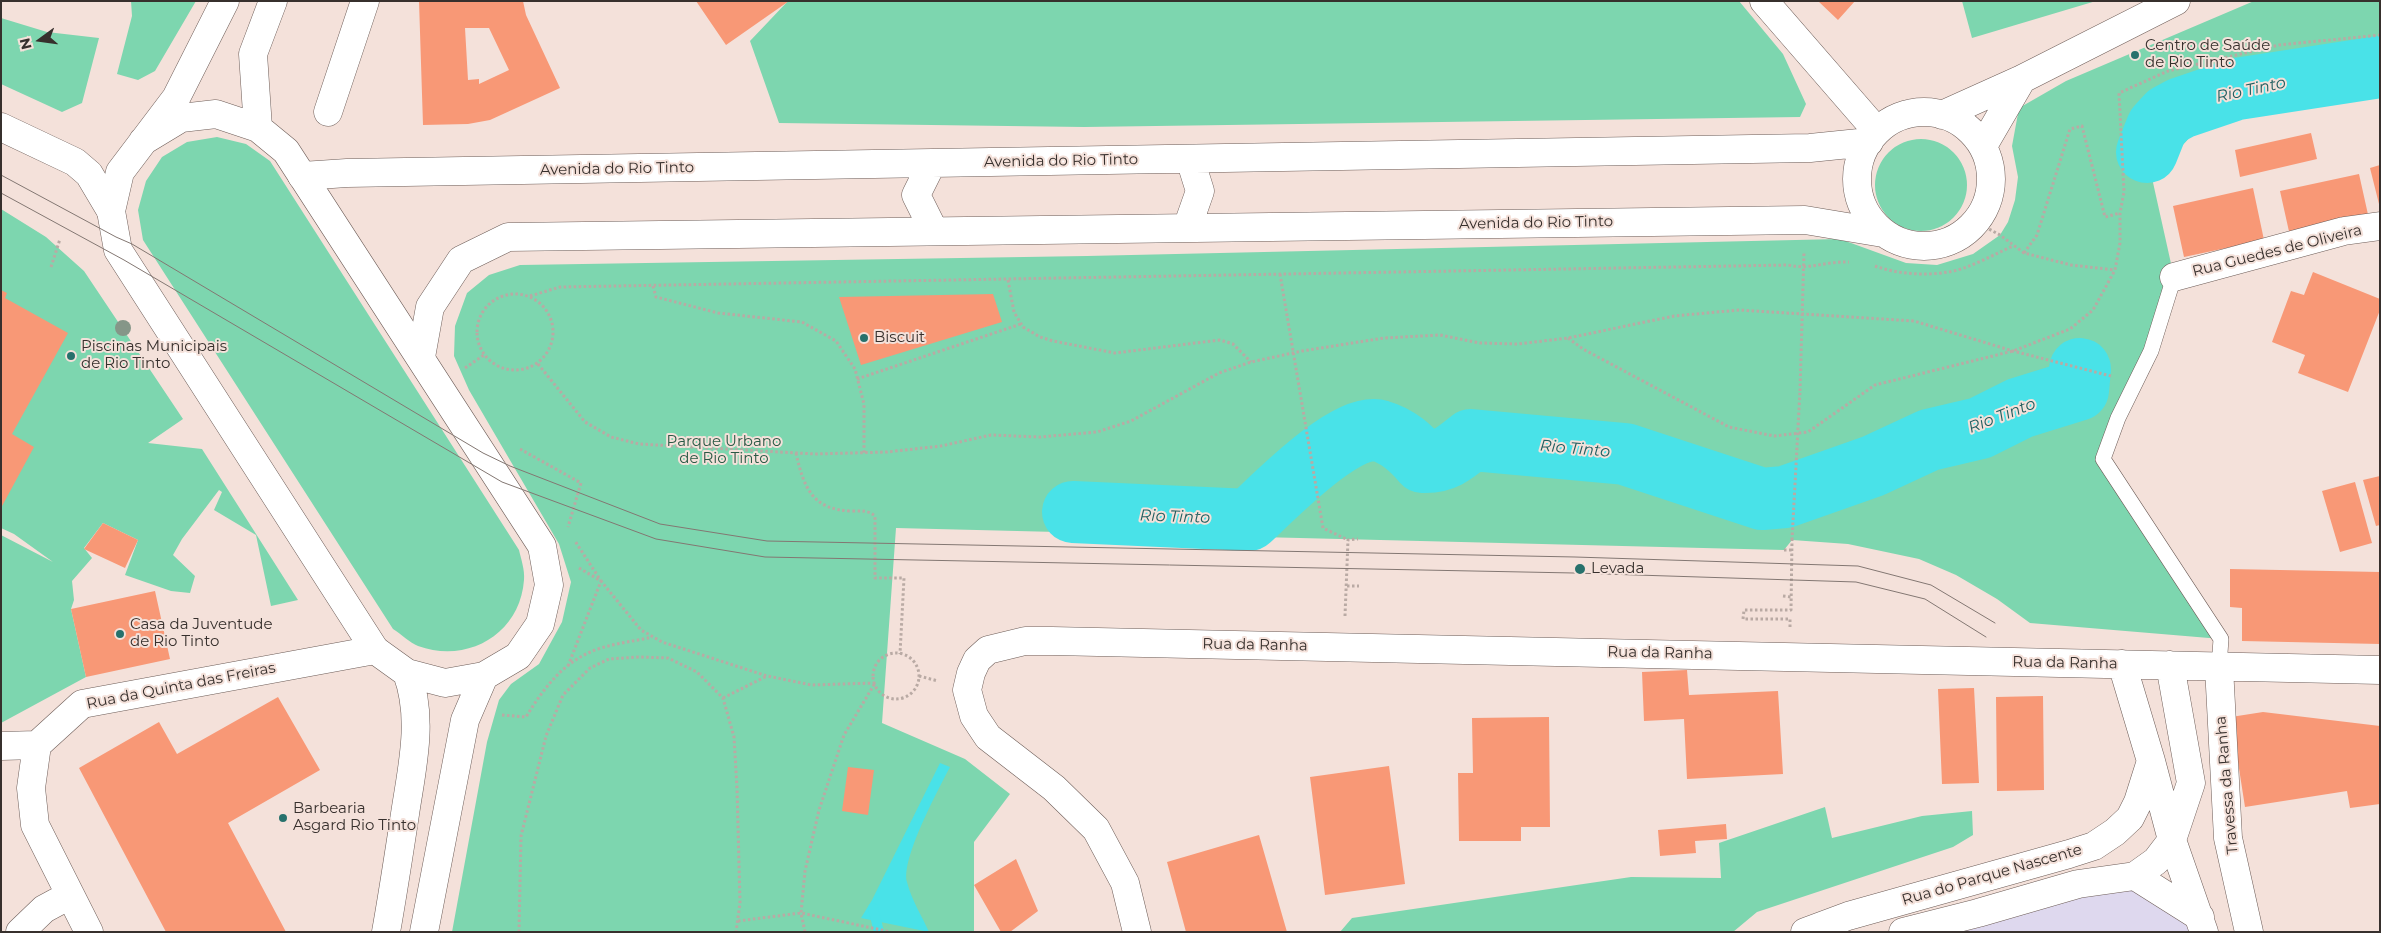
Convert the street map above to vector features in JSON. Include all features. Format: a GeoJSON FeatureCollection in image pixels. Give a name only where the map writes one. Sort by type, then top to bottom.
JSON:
{"type":"FeatureCollection","features":[{"type":"Feature","properties":{"kind":"street"},"geometry":{"type":"LineString","coordinates":[[143,141],[181,118],[216,114],[258,128],[286,151],[422,357],[542,546],[549,585],[540,624],[518,656],[484,676],[445,683],[407,673],[375,650],[118,250],[112,211],[120,172],[143,141],[176,98],[225,1]]}},
{"type":"Feature","properties":{"kind":"street"},"geometry":{"type":"LineString","coordinates":[[258,128],[252,54],[273,1]]}},
{"type":"Feature","properties":{"kind":"street"},"geometry":{"type":"LineString","coordinates":[[328,112],[365,1]]}},
{"type":"Feature","properties":{"kind":"street"},"geometry":{"type":"LineString","coordinates":[[1764,1],[1843,95],[1873,136]]}},
{"type":"Feature","properties":{"kind":"street"},"geometry":{"type":"LineString","coordinates":[[1942,115],[2022,79],[2176,1]]}},
{"type":"Feature","properties":{"kind":"street"},"geometry":{"type":"LineString","coordinates":[[1983,146],[2022,79]]}},
{"type":"Feature","properties":{"kind":"street"},"geometry":{"type":"LineString","coordinates":[[1922,112],[1942,115],[1958,122],[1972,132],[1983,146],[1990,165],[1991,185],[1987,205],[1976,222],[1961,236],[1942,245],[1922,247],[1901,243],[1883,233],[1870,219],[1860,199],[1857,178],[1860,158],[1873,136],[1902,116],[1922,112]]}},
{"type":"Feature","properties":{"kind":"street"},"geometry":{"type":"LineString","coordinates":[[1,127],[75,162],[89,174],[112,211]]}},
{"type":"Feature","properties":{"kind":"street","name":"Avenida do Rio Tinto"},"geometry":{"type":"LineString","coordinates":[[302,176],[347,173],[1810,148],[1873,136]]}},
{"type":"Feature","properties":{"kind":"street"},"geometry":{"type":"LineString","coordinates":[[1187,228],[1200,191],[1190,159]]}},
{"type":"Feature","properties":{"kind":"street"},"geometry":{"type":"LineString","coordinates":[[932,163],[916,195],[934,231]]}},
{"type":"Feature","properties":{"kind":"street","name":"Avenida do Rio Tinto"},"geometry":{"type":"LineString","coordinates":[[422,357],[430,307],[462,260],[508,237],[1805,220],[1883,233]]}},
{"type":"Feature","properties":{"kind":"street","name":"Rua Guedes de Oliveira"},"geometry":{"type":"LineString","coordinates":[[2174,277],[2344,232],[2380,226]]}},
{"type":"Feature","properties":{"kind":"street","name":"Rua da Ranha"},"geometry":{"type":"LineString","coordinates":[[1137,932],[1126,882],[1096,829],[1054,788],[988,737],[974,716],[967,690],[974,666],[988,650],[1025,641],[2380,670]]}},
{"type":"Feature","properties":{"kind":"street","name":"Rua da Quinta das Freiras"},"geometry":{"type":"LineString","coordinates":[[37,745],[82,704],[375,650]]}},
{"type":"Feature","properties":{"kind":"street"},"geometry":{"type":"LineString","coordinates":[[2122,664],[2172,840],[2202,925]]}},
{"type":"Feature","properties":{"kind":"street","name":"Rua do Parque Nascente"},"geometry":{"type":"LineString","coordinates":[[1903,932],[1978,913],[2078,884],[2135,876],[2156,861],[2172,840],[2191,783],[2170,666]]}},
{"type":"Feature","properties":{"kind":"street","name":"Travessa da Ranha"},"geometry":{"type":"LineString","coordinates":[[2219,667],[2228,838],[2248,932]]}},
{"type":"Feature","properties":{"kind":"street"},"geometry":{"type":"LineString","coordinates":[[386,932],[412,770],[416,724],[414,693],[407,673]]}},
{"type":"Feature","properties":{"kind":"street"},"geometry":{"type":"LineString","coordinates":[[424,932],[465,720],[484,676]]}},
{"type":"Feature","properties":{"kind":"street"},"geometry":{"type":"LineString","coordinates":[[1,746],[37,745],[31,788],[35,825],[89,932]]}},
{"type":"Feature","properties":{"kind":"street","name":"Rua do Parque Nascente"},"geometry":{"type":"LineString","coordinates":[[1805,932],[1848,916],[2094,846],[2115,832],[2130,818],[2138,802],[2151,761]]}},
{"type":"Feature","properties":{"kind":"street"},"geometry":{"type":"LineString","coordinates":[[2135,876],[2202,925]]}},
{"type":"Feature","properties":{"kind":"street"},"geometry":{"type":"LineString","coordinates":[[20,932],[44,909],[70,895]]}},
{"type":"Feature","properties":{"kind":"lane"},"geometry":{"type":"LineString","coordinates":[[2174,277],[2151,351],[2118,418],[2103,459],[2221,639],[2219,667]]}},
{"type":"Feature","properties":{"kind":"path"},"geometry":{"type":"LineString","coordinates":[[1568,338],[1583,349],[1729,427],[1774,436],[1808,432],[1876,385],[2013,351],[2070,329],[2092,310],[2115,270],[2120,243],[2120,213],[2124,192],[2119,93],[2168,70],[2279,45],[2380,35]]}},
{"type":"Feature","properties":{"kind":"path"},"geometry":{"type":"LineString","coordinates":[[2024,253],[2037,235],[2070,129],[2082,126],[2105,217],[2120,213]]}},
{"type":"Feature","properties":{"kind":"path"},"geometry":{"type":"LineString","coordinates":[[1976,222],[2000,235],[2024,253],[2071,265],[2115,270]]}},
{"type":"Feature","properties":{"kind":"path"},"geometry":{"type":"LineString","coordinates":[[51,266],[60,238]]}},
{"type":"Feature","properties":{"kind":"path"},"geometry":{"type":"LineString","coordinates":[[1871,265],[1888,271],[1918,274],[1949,272],[2013,246]]}},
{"type":"Feature","properties":{"kind":"path"},"geometry":{"type":"LineString","coordinates":[[530,296],[548,311],[554,334],[552,345],[538,364],[526,369],[503,369],[484,355],[478,344],[479,319],[494,300],[505,295],[530,296],[560,287],[1788,264],[1803,268],[1834,262],[1853,262]]}},
{"type":"Feature","properties":{"kind":"path"},"geometry":{"type":"LineString","coordinates":[[1782,619],[1742,619],[1744,610],[1790,610],[1800,391],[1803,268]]}},
{"type":"Feature","properties":{"kind":"path"},"geometry":{"type":"LineString","coordinates":[[1280,274],[1323,528],[1348,540],[1358,539]]}},
{"type":"Feature","properties":{"kind":"path"},"geometry":{"type":"LineString","coordinates":[[1008,280],[1014,312],[1021,324],[1040,337],[1115,353],[1220,340],[1233,344],[1251,362]]}},
{"type":"Feature","properties":{"kind":"path"},"geometry":{"type":"LineString","coordinates":[[653,286],[656,297],[718,313],[802,322],[836,341],[854,368],[864,404],[864,453]]}},
{"type":"Feature","properties":{"kind":"path"},"geometry":{"type":"LineString","coordinates":[[538,364],[585,422],[610,437],[640,444],[796,453],[864,453],[941,446],[991,435],[1040,437],[1097,432],[1131,421],[1219,373],[1251,362],[1293,354],[1403,337],[1440,335],[1480,343],[1518,344],[1568,338],[1674,316],[1739,310],[1914,321],[2013,351],[2135,383]]}},
{"type":"Feature","properties":{"kind":"path"},"geometry":{"type":"LineString","coordinates":[[857,379],[1021,324]]}},
{"type":"Feature","properties":{"kind":"path"},"geometry":{"type":"LineString","coordinates":[[466,367],[469,375]]}},
{"type":"Feature","properties":{"kind":"path"},"geometry":{"type":"LineString","coordinates":[[516,445],[521,451],[581,484],[567,530]]}},
{"type":"Feature","properties":{"kind":"path"},"geometry":{"type":"LineString","coordinates":[[796,453],[799,468],[817,502],[828,509],[867,511],[875,516],[876,578],[904,578],[900,654]]}},
{"type":"Feature","properties":{"kind":"path"},"geometry":{"type":"LineString","coordinates":[[572,536],[601,581],[641,630],[662,642],[767,676],[811,685],[875,683]]}},
{"type":"Feature","properties":{"kind":"path"},"geometry":{"type":"LineString","coordinates":[[1344,647],[1348,540]]}},
{"type":"Feature","properties":{"kind":"path"},"geometry":{"type":"LineString","coordinates":[[542,546],[601,581]]}},
{"type":"Feature","properties":{"kind":"path"},"geometry":{"type":"LineString","coordinates":[[1784,550],[1792,550]]}},
{"type":"Feature","properties":{"kind":"path"},"geometry":{"type":"LineString","coordinates":[[568,666],[601,581]]}},
{"type":"Feature","properties":{"kind":"path"},"geometry":{"type":"LineString","coordinates":[[1347,586],[1359,586]]}},
{"type":"Feature","properties":{"kind":"path"},"geometry":{"type":"LineString","coordinates":[[1783,596],[1791,597]]}},
{"type":"Feature","properties":{"kind":"path"},"geometry":{"type":"LineString","coordinates":[[494,715],[526,717],[546,685],[568,666],[589,653],[652,637]]}},
{"type":"Feature","properties":{"kind":"path"},"geometry":{"type":"LineString","coordinates":[[805,932],[801,913],[805,871],[819,810],[844,735],[875,683],[875,668],[880,661],[893,654],[900,654],[908,657],[918,668],[919,676],[915,689],[904,698],[889,698],[883,695],[875,683]]}},
{"type":"Feature","properties":{"kind":"path"},"geometry":{"type":"LineString","coordinates":[[519,932],[521,836],[546,736],[563,695],[590,668],[610,658],[638,657],[668,658],[697,672],[723,698],[734,737],[740,903],[736,932]]}},
{"type":"Feature","properties":{"kind":"path"},"geometry":{"type":"LineString","coordinates":[[723,698],[767,676]]}},
{"type":"Feature","properties":{"kind":"path"},"geometry":{"type":"LineString","coordinates":[[738,920],[801,913],[891,932]]}},
{"type":"Feature","properties":{"kind":"shaded area"},"geometry":{"type":"Polygon","coordinates":[[[2133,883],[2178,916],[2192,932],[1918,932],[2133,883]]]}},
{"type":"Feature","properties":{"kind":"green space"},"geometry":{"type":"Polygon","coordinates":[[[131,1],[196,1],[155,71],[138,80],[117,74],[132,16],[131,1]]]}},
{"type":"Feature","properties":{"kind":"green space"},"geometry":{"type":"Polygon","coordinates":[[[788,1],[1739,1],[1783,54],[1806,104],[1800,117],[1084,127],[779,123],[750,41],[788,1]]]}},
{"type":"Feature","properties":{"kind":"green space"},"geometry":{"type":"Polygon","coordinates":[[[1962,1],[2096,1],[1972,38],[1962,1]]]}},
{"type":"Feature","properties":{"kind":"green space","name":"Parque Urbano de Rio Tinto"},"geometry":{"type":"Polygon","coordinates":[[[2254,1],[2380,1],[2380,85],[2258,110],[2193,134],[2152,178],[2174,277],[2103,459],[2221,639],[2030,623],[1997,599],[1956,575],[1919,559],[1848,544],[1792,540],[1784,550],[896,528],[882,723],[965,759],[1010,794],[974,842],[974,932],[452,932],[487,742],[499,700],[511,684],[539,664],[562,622],[571,582],[559,544],[469,390],[454,356],[455,326],[467,293],[489,275],[520,265],[1087,256],[1840,239],[1906,263],[1937,265],[1973,254],[2000,235],[2008,222],[2015,200],[2018,177],[2012,146],[2019,108],[2066,81],[2254,1]]]}},
{"type":"Feature","properties":{"kind":"green space"},"geometry":{"type":"Polygon","coordinates":[[[1,18],[47,32],[99,38],[82,103],[62,112],[1,84],[1,18]]]}},
{"type":"Feature","properties":{"kind":"green space"},"geometry":{"type":"Polygon","coordinates":[[[217,137],[246,144],[270,161],[519,550],[524,576],[520,599],[513,616],[502,629],[488,640],[472,647],[455,651],[437,651],[415,645],[393,629],[143,240],[138,210],[146,181],[162,157],[187,142],[217,137]]]}},
{"type":"Feature","properties":{"kind":"green space"},"geometry":{"type":"Polygon","coordinates":[[[1921,139],[1930,140],[1947,147],[1959,159],[1966,176],[1966,194],[1959,211],[1947,223],[1930,230],[1921,231],[1912,230],[1895,223],[1883,211],[1876,194],[1875,185],[1876,176],[1883,159],[1895,147],[1912,140],[1921,139]]]}},
{"type":"Feature","properties":{"kind":"green space"},"geometry":{"type":"Polygon","coordinates":[[[1,209],[46,237],[84,271],[183,419],[148,443],[202,449],[298,600],[271,606],[256,535],[214,510],[222,492],[219,490],[182,539],[173,555],[195,576],[190,593],[171,591],[125,575],[138,540],[103,523],[84,548],[92,558],[72,581],[74,600],[71,609],[86,677],[1,723],[1,535],[53,562],[14,534],[1,528],[1,209]]]}},
{"type":"Feature","properties":{"kind":"green space"},"geometry":{"type":"Polygon","coordinates":[[[1825,807],[1832,838],[1922,816],[1972,811],[1973,835],[1953,847],[1757,912],[1733,932],[1340,932],[1352,918],[1631,877],[1721,878],[1719,843],[1825,807]]]}},
{"type":"Feature","properties":{"kind":"water"},"geometry":{"type":"Polygon","coordinates":[[[940,763],[950,767],[922,825],[909,858],[907,871],[907,882],[911,895],[929,932],[861,918],[872,900],[940,763]]]}},
{"type":"Feature","properties":{"kind":"building"},"geometry":{"type":"Polygon","coordinates":[[[419,1],[523,1],[526,15],[560,88],[490,120],[468,124],[423,125],[419,1]],[[465,28],[468,80],[479,79],[479,84],[509,70],[489,28],[465,28]]]}},
{"type":"Feature","properties":{"kind":"building"},"geometry":{"type":"Polygon","coordinates":[[[696,1],[789,1],[726,45],[696,1]]]}},
{"type":"Feature","properties":{"kind":"building"},"geometry":{"type":"Polygon","coordinates":[[[1818,1],[1855,1],[1838,20],[1818,1]]]}},
{"type":"Feature","properties":{"kind":"building"},"geometry":{"type":"Polygon","coordinates":[[[2311,133],[2317,159],[2240,177],[2235,150],[2311,133]]]}},
{"type":"Feature","properties":{"kind":"building"},"geometry":{"type":"Polygon","coordinates":[[[2380,165],[2380,204],[2379,204],[2370,168],[2380,165]]]}},
{"type":"Feature","properties":{"kind":"building"},"geometry":{"type":"Polygon","coordinates":[[[2359,174],[2369,219],[2290,236],[2280,191],[2359,174]]]}},
{"type":"Feature","properties":{"kind":"building"},"geometry":{"type":"Polygon","coordinates":[[[2253,188],[2264,240],[2184,257],[2173,206],[2253,188]]]}},
{"type":"Feature","properties":{"kind":"building"},"geometry":{"type":"Polygon","coordinates":[[[2313,272],[2380,299],[2380,310],[2348,392],[2298,373],[2305,355],[2272,342],[2291,291],[2304,295],[2313,272]]]}},
{"type":"Feature","properties":{"kind":"building"},"geometry":{"type":"Polygon","coordinates":[[[1,290],[7,293],[5,298],[68,333],[12,434],[34,447],[1,508],[1,290]]]}},
{"type":"Feature","properties":{"kind":"building"},"geometry":{"type":"Polygon","coordinates":[[[993,294],[1002,322],[861,365],[839,297],[993,294]]]}},
{"type":"Feature","properties":{"kind":"building"},"geometry":{"type":"Polygon","coordinates":[[[2380,476],[2380,525],[2376,526],[2363,480],[2380,476]]]}},
{"type":"Feature","properties":{"kind":"building"},"geometry":{"type":"Polygon","coordinates":[[[2355,482],[2372,543],[2340,552],[2322,491],[2355,482]]]}},
{"type":"Feature","properties":{"kind":"building"},"geometry":{"type":"Polygon","coordinates":[[[103,523],[138,540],[125,568],[84,549],[103,523]]]}},
{"type":"Feature","properties":{"kind":"building"},"geometry":{"type":"Polygon","coordinates":[[[2230,569],[2380,572],[2380,644],[2242,641],[2242,608],[2230,607],[2230,569]]]}},
{"type":"Feature","properties":{"kind":"building","name":"Casa da Juventude de Rio Tinto"},"geometry":{"type":"Polygon","coordinates":[[[155,591],[170,659],[86,677],[71,609],[155,591]]]}},
{"type":"Feature","properties":{"kind":"building"},"geometry":{"type":"Polygon","coordinates":[[[1687,670],[1689,695],[1778,691],[1783,774],[1687,779],[1684,719],[1644,721],[1642,672],[1687,670]]]}},
{"type":"Feature","properties":{"kind":"building"},"geometry":{"type":"Polygon","coordinates":[[[1974,688],[1979,783],[1942,784],[1938,689],[1974,688]]]}},
{"type":"Feature","properties":{"kind":"building"},"geometry":{"type":"Polygon","coordinates":[[[2043,696],[2044,790],[1997,791],[1996,697],[2043,696]]]}},
{"type":"Feature","properties":{"kind":"building"},"geometry":{"type":"Polygon","coordinates":[[[278,697],[320,770],[228,823],[286,932],[166,932],[79,768],[159,722],[177,754],[278,697]]]}},
{"type":"Feature","properties":{"kind":"building"},"geometry":{"type":"Polygon","coordinates":[[[2263,712],[2380,726],[2380,804],[2350,808],[2347,791],[2245,807],[2231,717],[2263,712]]]}},
{"type":"Feature","properties":{"kind":"building"},"geometry":{"type":"Polygon","coordinates":[[[1549,717],[1550,827],[1521,827],[1521,841],[1459,841],[1458,773],[1473,773],[1472,718],[1549,717]]]}},
{"type":"Feature","properties":{"kind":"building"},"geometry":{"type":"Polygon","coordinates":[[[1389,766],[1405,884],[1325,895],[1310,777],[1389,766]]]}},
{"type":"Feature","properties":{"kind":"building"},"geometry":{"type":"Polygon","coordinates":[[[848,767],[874,770],[868,815],[842,811],[848,767]]]}},
{"type":"Feature","properties":{"kind":"building"},"geometry":{"type":"Polygon","coordinates":[[[1726,824],[1727,839],[1695,841],[1696,853],[1660,856],[1658,830],[1726,824]]]}},
{"type":"Feature","properties":{"kind":"building"},"geometry":{"type":"Polygon","coordinates":[[[1259,835],[1287,932],[1186,932],[1167,862],[1259,835]]]}},
{"type":"Feature","properties":{"kind":"building"},"geometry":{"type":"Polygon","coordinates":[[[1016,859],[1038,911],[1010,932],[1001,932],[974,885],[1016,859]]]}},
{"type":"Feature","properties":{"kind":"waterway","name":"Rio Tinto"},"geometry":{"type":"LineString","coordinates":[[2147,152],[2157,127],[2168,115],[2181,108],[2237,89],[2380,67]]}},
{"type":"Feature","properties":{"kind":"waterway","name":"Rio Tinto"},"geometry":{"type":"LineString","coordinates":[[1073,512],[1249,520],[1292,480],[1330,449],[1366,431],[1380,431],[1393,436],[1409,447],[1423,462],[1443,459],[1471,440],[1625,454],[1762,499],[1785,497],[1873,466],[1929,440],[1980,428],[2020,408],[2078,390],[2080,369]]}},
{"type":"Feature","properties":{"kind":"waterway"},"geometry":{"type":"LineString","coordinates":[[873,908],[879,932]]}},
{"type":"Feature","properties":{"kind":"tram line"},"geometry":{"type":"LineString","coordinates":[[1,175],[132,244],[483,453],[510,466],[660,524],[767,541],[1575,557],[1858,566],[1931,585],[1995,623]]}},
{"type":"Feature","properties":{"kind":"tram line"},"geometry":{"type":"LineString","coordinates":[[1,193],[124,260],[502,482],[656,539],[765,557],[1574,573],[1856,582],[1925,599],[1986,637]]}},
{"type":"Feature","properties":{"kind":"place","name":"Centro de Saúde de Rio Tinto"},"geometry":{"type":"Point","coordinates":[2135,55]}},
{"type":"Feature","properties":{"kind":"place","name":"Biscuit"},"geometry":{"type":"Point","coordinates":[864,338]}},
{"type":"Feature","properties":{"kind":"place","name":"Piscinas Municipais de Rio Tinto"},"geometry":{"type":"Point","coordinates":[71,356]}},
{"type":"Feature","properties":{"kind":"place","name":"Levada"},"geometry":{"type":"Point","coordinates":[1580,569]}},
{"type":"Feature","properties":{"kind":"place","name":"Casa da Juventude de Rio Tinto"},"geometry":{"type":"Point","coordinates":[120,634]}},
{"type":"Feature","properties":{"kind":"place","name":"Barbearia Asgard Rio Tinto"},"geometry":{"type":"Point","coordinates":[283,818]}}]}
